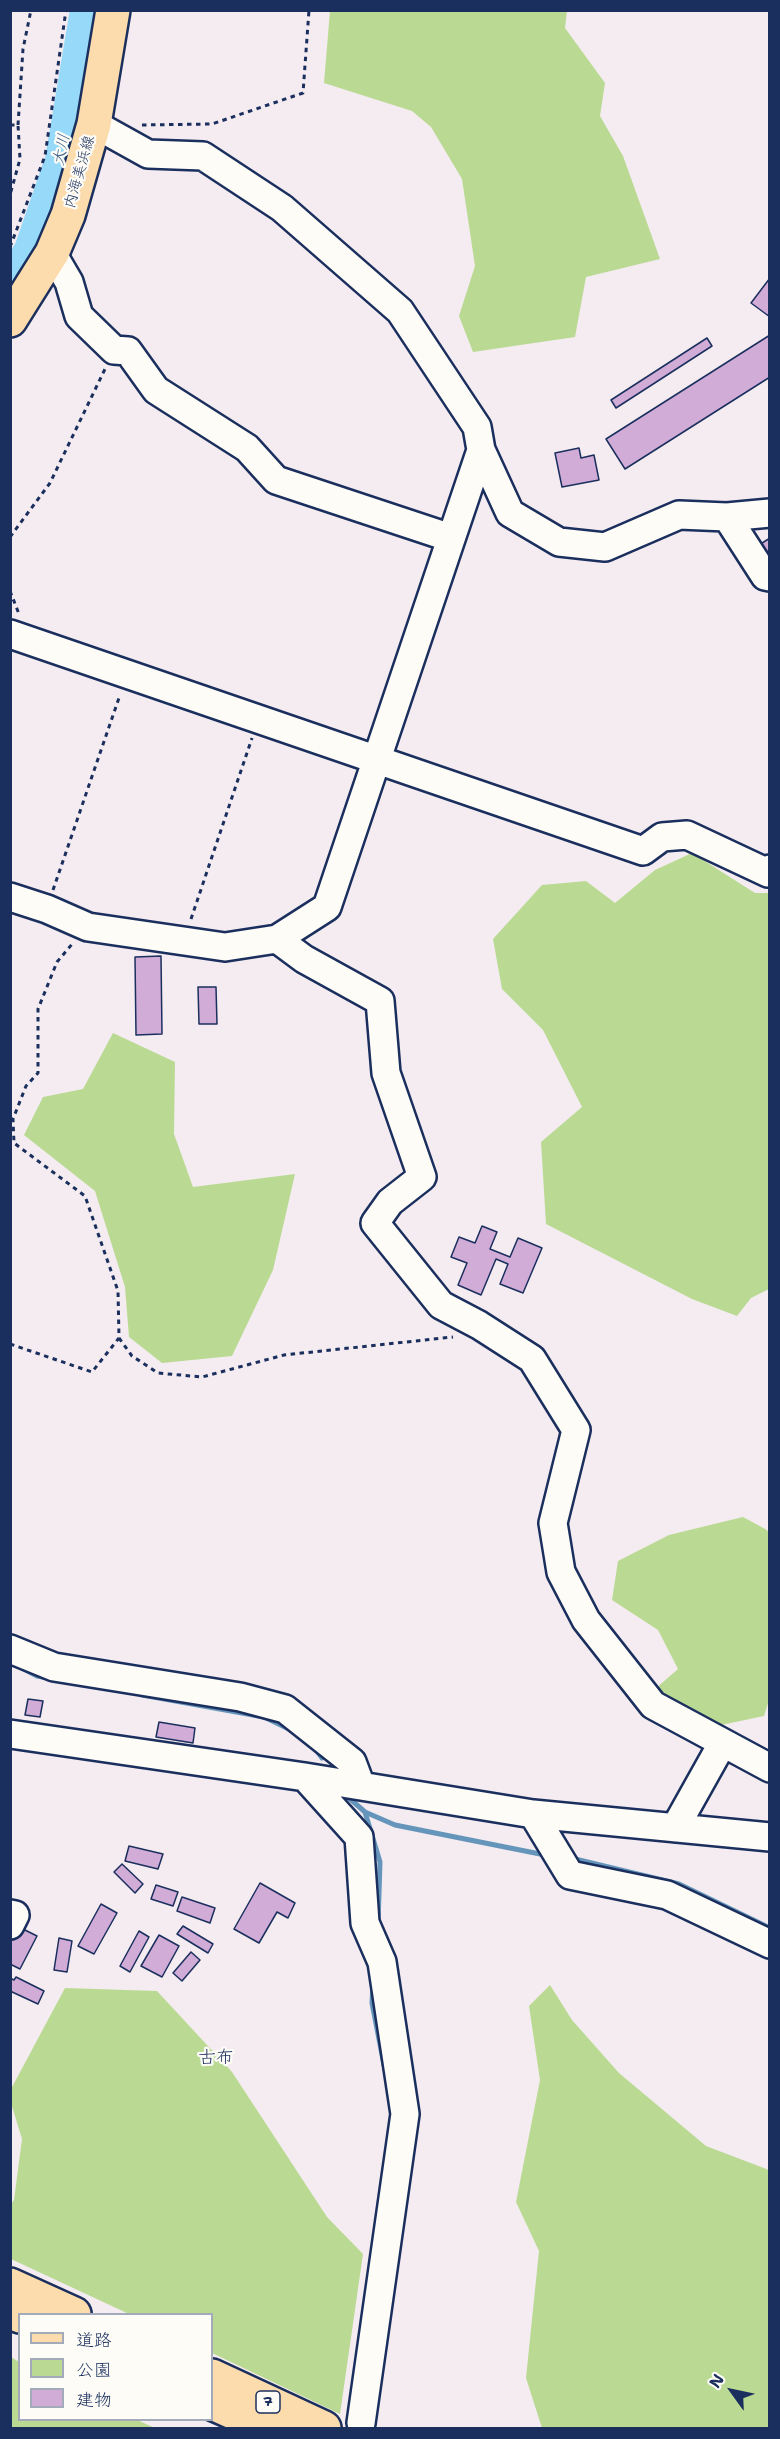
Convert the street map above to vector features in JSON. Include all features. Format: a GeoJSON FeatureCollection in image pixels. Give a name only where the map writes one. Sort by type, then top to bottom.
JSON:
{"type":"FeatureCollection","features":[{"type":"Feature","properties":{"kind":"main road","name":"内海美浜線"},"geometry":{"type":"LineString","coordinates":[[10,320],[52,253],[107,131],[113,10]]}},
{"type":"Feature","properties":{"kind":"main road"},"geometry":{"type":"LineString","coordinates":[[10,2285],[72,2313]]}},
{"type":"Feature","properties":{"kind":"main road","name":"7"},"geometry":{"type":"LineString","coordinates":[[213,2376],[324,2428]]}},
{"type":"Feature","properties":{"kind":"main road","name":"7"},"geometry":{"type":"LineString","coordinates":[[213,2403],[269,2428]]}},
{"type":"Feature","properties":{"kind":"street"},"geometry":{"type":"LineString","coordinates":[[107,131],[148,154],[203,156],[290,215],[400,311],[477,427],[481,450],[510,513],[559,542],[606,547],[679,514],[727,517],[770,513]]}},
{"type":"Feature","properties":{"kind":"street"},"geometry":{"type":"LineString","coordinates":[[52,253],[69,282],[79,316],[114,350],[128,351],[156,390],[247,448],[276,480],[451,538]]}},
{"type":"Feature","properties":{"kind":"street"},"geometry":{"type":"LineString","coordinates":[[10,897],[47,909],[88,927],[225,947],[277,939],[327,907],[481,450]]}},
{"type":"Feature","properties":{"kind":"street"},"geometry":{"type":"LineString","coordinates":[[727,517],[765,576],[770,577]]}},
{"type":"Feature","properties":{"kind":"street"},"geometry":{"type":"LineString","coordinates":[[10,634],[643,851],[662,837],[687,835],[768,873],[770,869]]}},
{"type":"Feature","properties":{"kind":"street"},"geometry":{"type":"LineString","coordinates":[[277,939],[304,959],[380,1001],[386,1073],[422,1177],[390,1202],[375,1223],[441,1305],[479,1325],[532,1359],[576,1430],[553,1523],[561,1572],[586,1620],[652,1705],[770,1768]]}},
{"type":"Feature","properties":{"kind":"street"},"geometry":{"type":"LineString","coordinates":[[10,1649],[54,1667],[240,1697],[285,1708],[352,1762],[361,1786]]}},
{"type":"Feature","properties":{"kind":"street"},"geometry":{"type":"LineString","coordinates":[[10,1734],[305,1777],[533,1814],[770,1837]]}},
{"type":"Feature","properties":{"kind":"street"},"geometry":{"type":"LineString","coordinates":[[675,1828],[722,1744]]}},
{"type":"Feature","properties":{"kind":"street"},"geometry":{"type":"LineString","coordinates":[[305,1777],[359,1837],[365,1923],[382,1962],[405,2114],[361,2423]]}},
{"type":"Feature","properties":{"kind":"street"},"geometry":{"type":"LineString","coordinates":[[533,1814],[570,1875],[667,1895],[770,1944]]}},
{"type":"Feature","properties":{"kind":"street"},"geometry":{"type":"LineString","coordinates":[[10,1914],[15,1915],[10,1926]]}},
{"type":"Feature","properties":{"kind":"path"},"geometry":{"type":"LineString","coordinates":[[10,195],[20,159],[18,125],[23,49],[31,10]]}},
{"type":"Feature","properties":{"kind":"path"},"geometry":{"type":"LineString","coordinates":[[10,247],[45,156],[66,10]]}},
{"type":"Feature","properties":{"kind":"path"},"geometry":{"type":"LineString","coordinates":[[107,131],[140,125],[212,124],[303,93],[309,10]]}},
{"type":"Feature","properties":{"kind":"path"},"geometry":{"type":"LineString","coordinates":[[10,125],[18,125]]}},
{"type":"Feature","properties":{"kind":"path"},"geometry":{"type":"LineString","coordinates":[[10,537],[50,483],[114,350]]}},
{"type":"Feature","properties":{"kind":"path"},"geometry":{"type":"LineString","coordinates":[[47,909],[128,674]]}},
{"type":"Feature","properties":{"kind":"path"},"geometry":{"type":"LineString","coordinates":[[183,941],[258,718]]}},
{"type":"Feature","properties":{"kind":"path"},"geometry":{"type":"LineString","coordinates":[[88,927],[57,962],[38,1009],[38,1073],[26,1086],[13,1119],[14,1143],[85,1196],[118,1291],[119,1338],[132,1356],[158,1372],[202,1377],[284,1355],[470,1335],[479,1325]]}},
{"type":"Feature","properties":{"kind":"path"},"geometry":{"type":"LineString","coordinates":[[10,1344],[92,1371],[119,1338]]}},
{"type":"Feature","properties":{"kind":"green space"},"geometry":{"type":"Polygon","coordinates":[[[330,11],[567,11],[565,28],[605,83],[600,116],[623,156],[660,259],[586,277],[575,337],[473,352],[459,316],[475,266],[462,179],[431,127],[412,111],[324,83],[330,11]]]}},
{"type":"Feature","properties":{"kind":"green space"},"geometry":{"type":"Polygon","coordinates":[[[692,853],[755,893],[769,893],[769,1289],[751,1298],[737,1316],[692,1299],[546,1224],[541,1142],[582,1107],[543,1030],[502,989],[493,939],[542,885],[586,881],[615,903],[655,870],[692,853]]]}},
{"type":"Feature","properties":{"kind":"green space"},"geometry":{"type":"Polygon","coordinates":[[[113,1033],[175,1062],[174,1134],[193,1187],[295,1174],[273,1270],[232,1356],[162,1363],[129,1337],[125,1287],[95,1191],[24,1135],[43,1097],[83,1089],[113,1033]]]}},
{"type":"Feature","properties":{"kind":"green space"},"geometry":{"type":"Polygon","coordinates":[[[743,1517],[767,1530],[770,1536],[770,1697],[764,1716],[721,1725],[655,1689],[678,1669],[658,1630],[612,1600],[618,1561],[669,1535],[743,1517]]]}},
{"type":"Feature","properties":{"kind":"green space"},"geometry":{"type":"Polygon","coordinates":[[[550,1985],[572,2020],[619,2073],[706,2146],[769,2170],[769,2428],[542,2428],[526,2378],[539,2251],[516,2202],[540,2080],[529,2006],[550,1985]]]}},
{"type":"Feature","properties":{"kind":"green space"},"geometry":{"type":"Polygon","coordinates":[[[65,1988],[157,1991],[232,2072],[327,2217],[363,2254],[340,2414],[213,2353],[213,2313],[127,2313],[11,2259],[11,2204],[14,2200],[22,2139],[11,2103],[11,2089],[65,1988]]]}},
{"type":"Feature","properties":{"kind":"green space"},"geometry":{"type":"Polygon","coordinates":[[[11,2357],[18,2361],[18,2421],[139,2421],[155,2428],[11,2428],[11,2357]]]}},
{"type":"Feature","properties":{"kind":"building"},"geometry":{"type":"Polygon","coordinates":[[[770,278],[770,317],[751,303],[770,278]]]}},
{"type":"Feature","properties":{"kind":"building"},"geometry":{"type":"Polygon","coordinates":[[[770,335],[770,377],[625,469],[606,439],[770,335]]]}},
{"type":"Feature","properties":{"kind":"building"},"geometry":{"type":"Polygon","coordinates":[[[707,338],[712,346],[616,408],[611,400],[707,338]]]}},
{"type":"Feature","properties":{"kind":"building"},"geometry":{"type":"Polygon","coordinates":[[[579,448],[581,458],[594,455],[599,480],[562,487],[555,453],[579,448]]]}},
{"type":"Feature","properties":{"kind":"building"},"geometry":{"type":"Polygon","coordinates":[[[770,538],[770,562],[759,545],[770,538]]]}},
{"type":"Feature","properties":{"kind":"building"},"geometry":{"type":"Polygon","coordinates":[[[161,956],[162,1034],[136,1035],[135,957],[161,956]]]}},
{"type":"Feature","properties":{"kind":"building"},"geometry":{"type":"Polygon","coordinates":[[[198,987],[216,987],[217,1024],[199,1024],[198,987]]]}},
{"type":"Feature","properties":{"kind":"building"},"geometry":{"type":"Polygon","coordinates":[[[482,1226],[497,1232],[490,1249],[510,1257],[518,1238],[542,1248],[523,1293],[500,1284],[508,1264],[496,1259],[481,1295],[458,1285],[467,1263],[451,1257],[459,1237],[475,1243],[482,1226]]]}},
{"type":"Feature","properties":{"kind":"building"},"geometry":{"type":"Polygon","coordinates":[[[28,1699],[43,1701],[40,1717],[25,1715],[28,1699]]]}},
{"type":"Feature","properties":{"kind":"building"},"geometry":{"type":"Polygon","coordinates":[[[159,1722],[195,1728],[193,1743],[156,1737],[159,1722]]]}},
{"type":"Feature","properties":{"kind":"building"},"geometry":{"type":"Polygon","coordinates":[[[129,1846],[163,1854],[158,1869],[125,1861],[129,1846]]]}},
{"type":"Feature","properties":{"kind":"building"},"geometry":{"type":"Polygon","coordinates":[[[122,1864],[143,1884],[135,1893],[114,1872],[122,1864]]]}},
{"type":"Feature","properties":{"kind":"building"},"geometry":{"type":"Polygon","coordinates":[[[260,1883],[295,1903],[288,1918],[277,1912],[259,1943],[234,1929],[260,1883]]]}},
{"type":"Feature","properties":{"kind":"building"},"geometry":{"type":"Polygon","coordinates":[[[156,1885],[178,1892],[173,1906],[151,1899],[156,1885]]]}},
{"type":"Feature","properties":{"kind":"building"},"geometry":{"type":"Polygon","coordinates":[[[182,1897],[215,1908],[210,1923],[177,1911],[182,1897]]]}},
{"type":"Feature","properties":{"kind":"building"},"geometry":{"type":"Polygon","coordinates":[[[101,1904],[117,1913],[94,1954],[78,1946],[101,1904]]]}},
{"type":"Feature","properties":{"kind":"building"},"geometry":{"type":"Polygon","coordinates":[[[183,1926],[213,1944],[208,1953],[177,1934],[183,1926]]]}},
{"type":"Feature","properties":{"kind":"building"},"geometry":{"type":"Polygon","coordinates":[[[19,1927],[37,1936],[20,1969],[10,1964],[10,1943],[19,1927]]]}},
{"type":"Feature","properties":{"kind":"building"},"geometry":{"type":"Polygon","coordinates":[[[139,1931],[149,1937],[130,1972],[120,1966],[139,1931]]]}},
{"type":"Feature","properties":{"kind":"building"},"geometry":{"type":"Polygon","coordinates":[[[159,1935],[179,1946],[162,1977],[141,1966],[159,1935]]]}},
{"type":"Feature","properties":{"kind":"building"},"geometry":{"type":"Polygon","coordinates":[[[59,1938],[72,1941],[67,1972],[54,1970],[59,1938]]]}},
{"type":"Feature","properties":{"kind":"building"},"geometry":{"type":"Polygon","coordinates":[[[191,1952],[200,1960],[182,1981],[173,1973],[191,1952]]]}},
{"type":"Feature","properties":{"kind":"building"},"geometry":{"type":"Polygon","coordinates":[[[16,1977],[44,1991],[38,2004],[10,1991],[10,1978],[14,1980],[16,1977]]]}},
{"type":"Feature","properties":{"kind":"waterway","name":"大川"},"geometry":{"type":"LineString","coordinates":[[10,282],[30,250],[61,160],[86,10]]}},
{"type":"Feature","properties":{"kind":"waterway"},"geometry":{"type":"LineString","coordinates":[[20,1667],[37,1676],[48,1678]]}},
{"type":"Feature","properties":{"kind":"waterway"},"geometry":{"type":"LineString","coordinates":[[142,1695],[264,1717],[293,1731]]}},
{"type":"Feature","properties":{"kind":"waterway"},"geometry":{"type":"LineString","coordinates":[[314,1747],[322,1758]]}},
{"type":"Feature","properties":{"kind":"waterway"},"geometry":{"type":"LineString","coordinates":[[349,1798],[365,1812],[395,1825],[540,1854]]}},
{"type":"Feature","properties":{"kind":"waterway"},"geometry":{"type":"LineString","coordinates":[[365,1812],[380,1862],[378,1925]]}},
{"type":"Feature","properties":{"kind":"waterway"},"geometry":{"type":"LineString","coordinates":[[571,1858],[679,1884],[770,1928]]}},
{"type":"Feature","properties":{"kind":"waterway"},"geometry":{"type":"LineString","coordinates":[[373,1982],[372,2003],[384,2065]]}},
{"type":"Feature","properties":{"kind":"district","name":"古布"},"geometry":{"type":"Point","coordinates":[216,2058]}}]}
